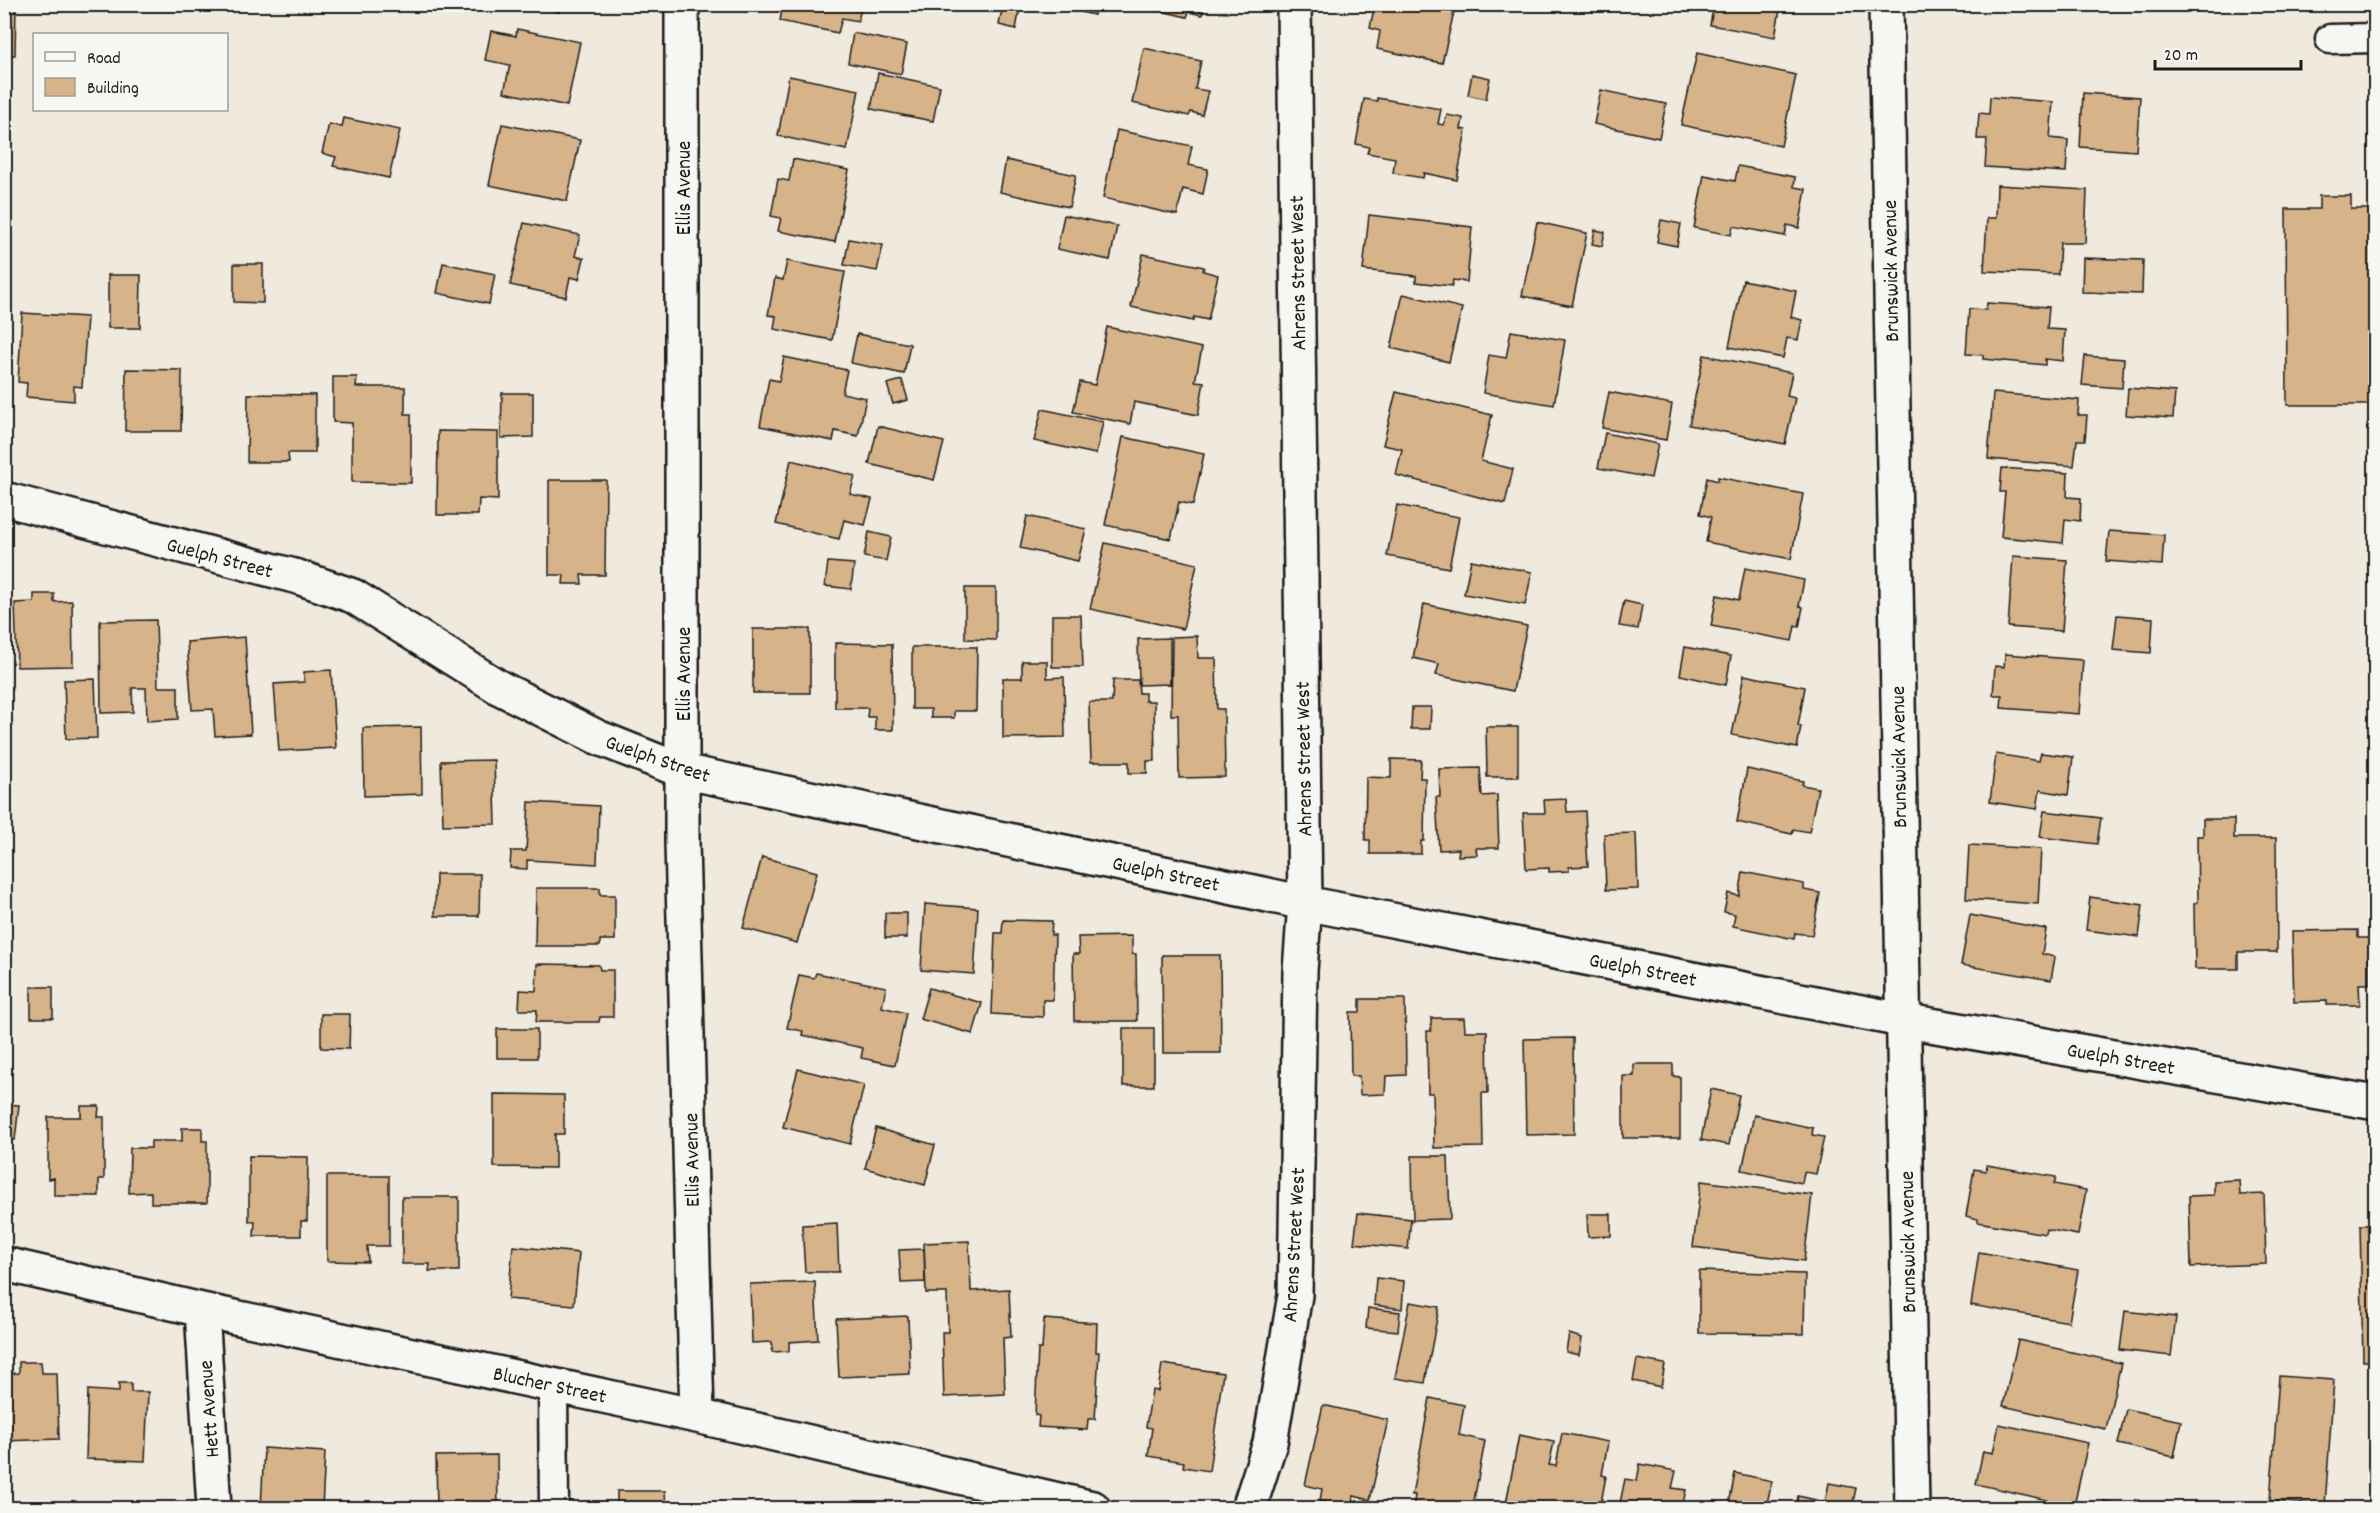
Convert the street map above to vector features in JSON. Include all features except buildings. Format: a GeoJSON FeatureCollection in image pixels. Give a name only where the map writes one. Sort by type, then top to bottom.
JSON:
{"type":"FeatureCollection","features":[{"type":"Feature","properties":{"kind":"street","name":"Ellis Avenue"},"geometry":{"type":"LineString","coordinates":[[682,4],[682,771],[697,1416]]}},
{"type":"Feature","properties":{"kind":"street","name":"Ahrens Street West"},"geometry":{"type":"LineString","coordinates":[[1249,1509],[1270,1443],[1294,1295],[1300,971],[1305,903],[1294,4]]}},
{"type":"Feature","properties":{"kind":"street","name":"Brunswick Avenue"},"geometry":{"type":"LineString","coordinates":[[1886,4],[1912,1509]]}},
{"type":"Feature","properties":{"kind":"street","name":"Guelph Street"},"geometry":{"type":"LineString","coordinates":[[4,499],[298,578],[353,596],[500,688],[597,737],[682,771],[1305,903],[1902,1020],[2376,1102]]}},
{"type":"Feature","properties":{"kind":"street","name":"Blucher Street"},"geometry":{"type":"LineString","coordinates":[[4,1264],[202,1310],[697,1416],[1093,1509]]}},
{"type":"Feature","properties":{"kind":"street","name":"Hett Avenue"},"geometry":{"type":"LineString","coordinates":[[202,1310],[214,1509]]}},
{"type":"Feature","properties":{"kind":"lane"},"geometry":{"type":"LineString","coordinates":[[2330,39],[2376,38]]}},
{"type":"Feature","properties":{"kind":"lane"},"geometry":{"type":"LineString","coordinates":[[553,1384],[554,1509]]}}]}
